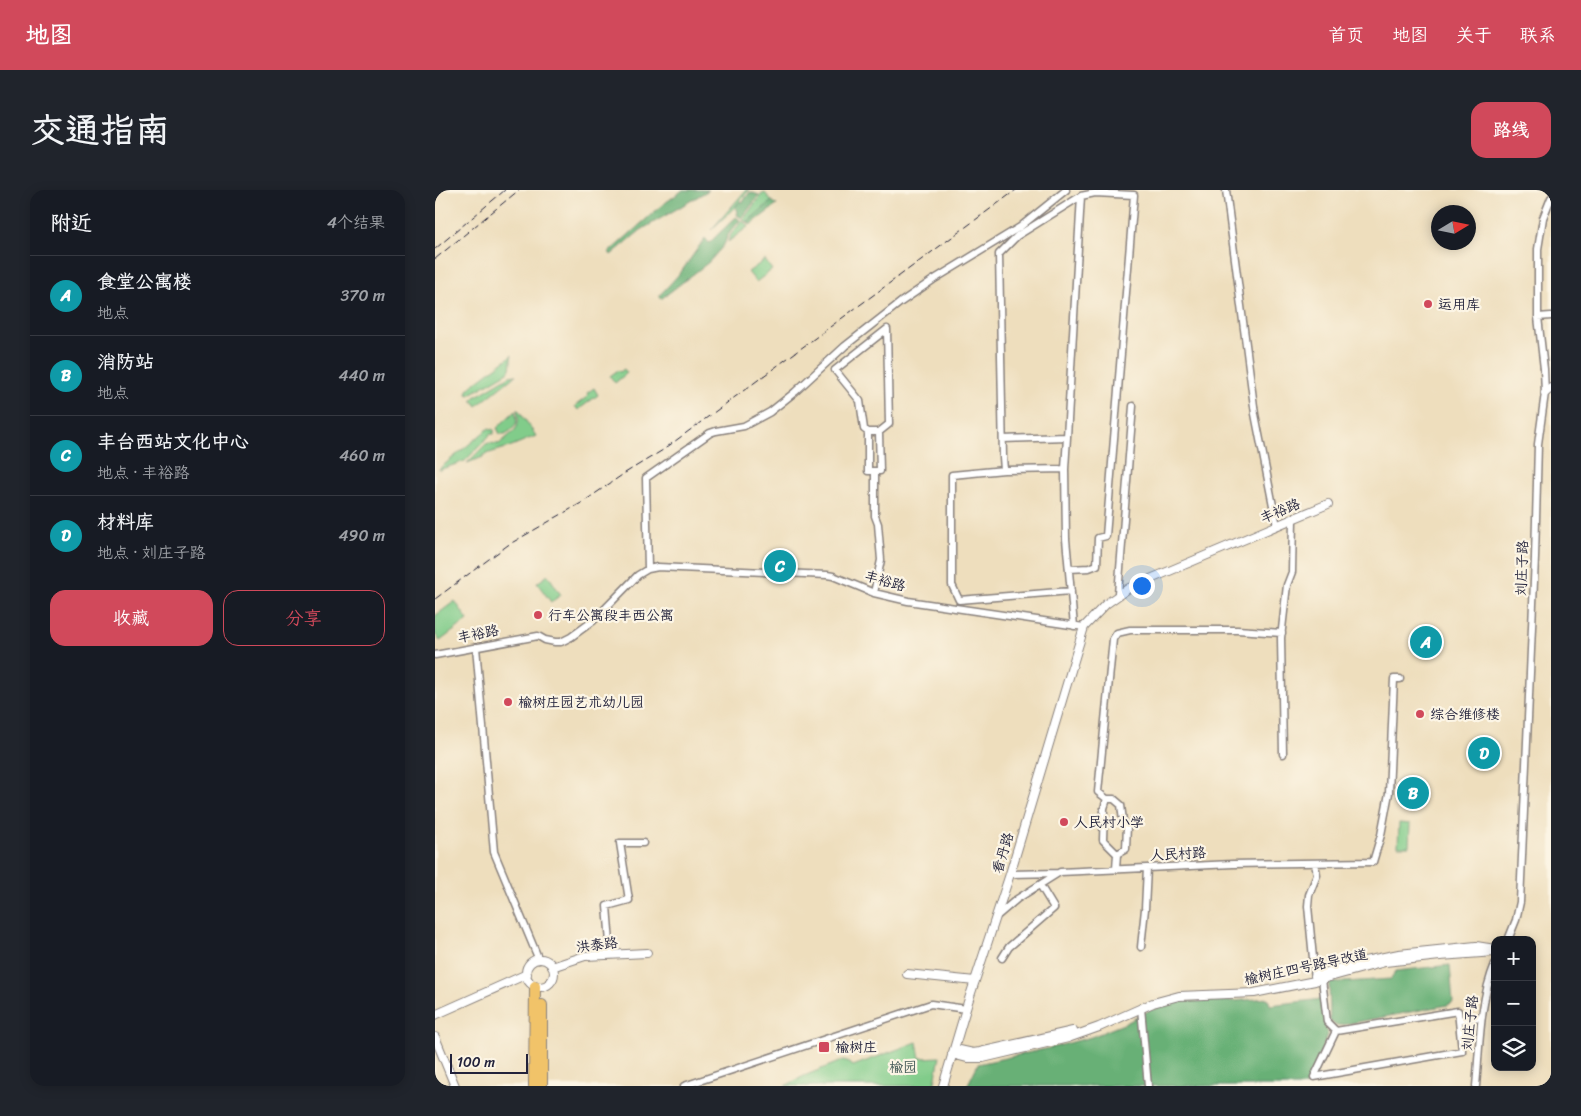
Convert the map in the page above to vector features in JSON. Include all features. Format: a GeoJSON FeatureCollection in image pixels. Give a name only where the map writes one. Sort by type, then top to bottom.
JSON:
{"type":"FeatureCollection","features":[{"type":"Feature","properties":{"kind":"main road"},"geometry":{"type":"LineString","coordinates":[[534,1086],[539,986]]}},
{"type":"Feature","properties":{"kind":"main road"},"geometry":{"type":"LineString","coordinates":[[539,986],[542,1086]]}},
{"type":"Feature","properties":{"kind":"street"},"geometry":{"type":"LineString","coordinates":[[648,569],[646,478],[710,433],[716,430],[744,426],[770,412],[795,392],[845,346],[901,302],[1020,227],[1066,190]]}},
{"type":"Feature","properties":{"kind":"street"},"geometry":{"type":"LineString","coordinates":[[1227,190],[1255,414],[1277,526]]}},
{"type":"Feature","properties":{"kind":"street"},"geometry":{"type":"LineString","coordinates":[[1004,470],[999,254],[1017,236],[1081,196],[1095,193],[1133,195],[1106,536],[1098,538],[1097,565],[1089,568],[1069,569]]}},
{"type":"Feature","properties":{"kind":"street"},"geometry":{"type":"LineString","coordinates":[[1074,626],[1066,539],[1065,469],[1081,196]]}},
{"type":"Feature","properties":{"kind":"street","name":"刘庄子路"},"geometry":{"type":"LineString","coordinates":[[1510,936],[1517,920],[1520,902],[1538,444],[1548,390],[1538,317],[1539,242],[1543,218],[1551,198]]}},
{"type":"Feature","properties":{"kind":"street"},"geometry":{"type":"LineString","coordinates":[[1538,317],[1551,316]]}},
{"type":"Feature","properties":{"kind":"street"},"geometry":{"type":"LineString","coordinates":[[887,329],[889,424],[879,432],[868,432],[864,429],[860,402],[835,370],[887,329]]}},
{"type":"Feature","properties":{"kind":"street"},"geometry":{"type":"LineString","coordinates":[[1119,594],[1133,406]]}},
{"type":"Feature","properties":{"kind":"street"},"geometry":{"type":"LineString","coordinates":[[868,432],[868,471],[880,471],[879,432]]}},
{"type":"Feature","properties":{"kind":"street"},"geometry":{"type":"LineString","coordinates":[[1003,438],[1067,437]]}},
{"type":"Feature","properties":{"kind":"street"},"geometry":{"type":"LineString","coordinates":[[1065,469],[1004,470],[952,475],[952,585],[959,600],[1071,591]]}},
{"type":"Feature","properties":{"kind":"street"},"geometry":{"type":"LineString","coordinates":[[874,594],[881,560],[878,524],[875,516],[875,471]]}},
{"type":"Feature","properties":{"kind":"street","name":"丰裕路"},"geometry":{"type":"LineString","coordinates":[[435,655],[538,636],[550,641],[561,642],[586,627],[606,609],[638,574],[658,567],[827,575],[874,594],[933,605],[1084,627],[1094,615],[1119,594],[1141,582],[1328,504]]}},
{"type":"Feature","properties":{"kind":"street"},"geometry":{"type":"LineString","coordinates":[[1283,754],[1282,633],[1287,585],[1292,572],[1293,519]]}},
{"type":"Feature","properties":{"kind":"street","name":"看丹路"},"geometry":{"type":"LineString","coordinates":[[943,1086],[966,1008],[1010,874],[1084,627]]}},
{"type":"Feature","properties":{"kind":"street"},"geometry":{"type":"LineString","coordinates":[[1115,869],[1117,854],[1126,848],[1127,826],[1123,821],[1121,805],[1114,800],[1107,799],[1098,792],[1113,639],[1117,632],[1130,630],[1237,630],[1282,633]]}},
{"type":"Feature","properties":{"kind":"street"},"geometry":{"type":"LineString","coordinates":[[477,647],[494,852],[539,960]]}},
{"type":"Feature","properties":{"kind":"street","name":"人民村路"},"geometry":{"type":"LineString","coordinates":[[997,916],[1017,899],[1060,872],[1233,864],[1373,862],[1381,835],[1389,792],[1394,680],[1399,679]]}},
{"type":"Feature","properties":{"kind":"street"},"geometry":{"type":"LineString","coordinates":[[1107,799],[1104,808],[1103,840],[1117,854]]}},
{"type":"Feature","properties":{"kind":"street"},"geometry":{"type":"LineString","coordinates":[[611,954],[607,906],[629,900],[620,843],[643,843]]}},
{"type":"Feature","properties":{"kind":"street"},"geometry":{"type":"LineString","coordinates":[[1315,863],[1317,875],[1309,895],[1308,906],[1317,978],[1327,1022],[1336,1031]]}},
{"type":"Feature","properties":{"kind":"street"},"geometry":{"type":"LineString","coordinates":[[1141,947],[1147,868]]}},
{"type":"Feature","properties":{"kind":"street"},"geometry":{"type":"LineString","coordinates":[[1010,874],[1060,872]]}},
{"type":"Feature","properties":{"kind":"street"},"geometry":{"type":"LineString","coordinates":[[1002,958],[1009,947],[1054,908],[1040,885]]}},
{"type":"Feature","properties":{"kind":"street","name":"榆树庄四号路导改道"},"geometry":{"type":"LineString","coordinates":[[954,1052],[967,1058],[983,1058],[1068,1038],[1099,1027],[1141,1008],[1179,996],[1254,993],[1385,962],[1491,950]]}},
{"type":"Feature","properties":{"kind":"street","name":"洪泰路"},"geometry":{"type":"LineString","coordinates":[[552,967],[585,956],[647,952]]}},
{"type":"Feature","properties":{"kind":"street"},"geometry":{"type":"LineString","coordinates":[[545,961],[552,967],[554,971],[550,983],[539,986],[529,982],[527,974],[529,965],[532,962],[545,961]]}},
{"type":"Feature","properties":{"kind":"street"},"geometry":{"type":"LineString","coordinates":[[435,1015],[527,974]]}},
{"type":"Feature","properties":{"kind":"street"},"geometry":{"type":"LineString","coordinates":[[907,974],[975,981]]}},
{"type":"Feature","properties":{"kind":"street","name":"刘庄子路"},"geometry":{"type":"LineString","coordinates":[[1476,1086],[1481,1017],[1491,974]]}},
{"type":"Feature","properties":{"kind":"street","name":"榆树庄四号路导改道"},"geometry":{"type":"LineString","coordinates":[[954,1052],[980,1052],[1067,1033],[1091,1026],[1147,1000],[1171,992],[1257,988],[1317,978]]}},
{"type":"Feature","properties":{"kind":"street"},"geometry":{"type":"LineString","coordinates":[[684,1086],[931,1004],[966,1008]]}},
{"type":"Feature","properties":{"kind":"street"},"geometry":{"type":"LineString","coordinates":[[1141,1008],[1148,1086]]}},
{"type":"Feature","properties":{"kind":"street"},"geometry":{"type":"LineString","coordinates":[[1458,1011],[1462,1051],[1314,1077],[1336,1031],[1458,1011]]}},
{"type":"Feature","properties":{"kind":"street"},"geometry":{"type":"LineString","coordinates":[[1459,1020],[1481,1017]]}},
{"type":"Feature","properties":{"kind":"street"},"geometry":{"type":"LineString","coordinates":[[435,1037],[455,1086]]}},
{"type":"Feature","properties":{"kind":"green space"},"geometry":{"type":"Polygon","coordinates":[[[683,190],[709,190],[641,230],[611,255],[609,252],[662,205],[683,190]]]}},
{"type":"Feature","properties":{"kind":"green space"},"geometry":{"type":"Polygon","coordinates":[[[746,190],[749,190],[735,207],[711,230],[746,190]]]}},
{"type":"Feature","properties":{"kind":"green space"},"geometry":{"type":"Polygon","coordinates":[[[750,192],[759,195],[742,218],[737,215],[738,211],[735,207],[740,201],[743,202],[750,192]]]}},
{"type":"Feature","properties":{"kind":"green space"},"geometry":{"type":"Polygon","coordinates":[[[765,193],[772,201],[747,222],[743,220],[761,195],[765,193]]]}},
{"type":"Feature","properties":{"kind":"green space"},"geometry":{"type":"Polygon","coordinates":[[[772,201],[777,205],[750,225],[747,222],[772,201]]]}},
{"type":"Feature","properties":{"kind":"green space"},"geometry":{"type":"Polygon","coordinates":[[[736,217],[740,220],[728,235],[724,245],[709,262],[661,299],[659,296],[681,272],[705,238],[709,243],[736,217]]]}},
{"type":"Feature","properties":{"kind":"green space"},"geometry":{"type":"Polygon","coordinates":[[[742,221],[749,226],[728,242],[730,236],[742,221]]]}},
{"type":"Feature","properties":{"kind":"green space"},"geometry":{"type":"Polygon","coordinates":[[[765,260],[772,270],[756,282],[748,272],[765,260]]]}},
{"type":"Feature","properties":{"kind":"green space"},"geometry":{"type":"Polygon","coordinates":[[[512,355],[508,372],[469,395],[467,394],[471,386],[512,355]]]}},
{"type":"Feature","properties":{"kind":"green space"},"geometry":{"type":"Polygon","coordinates":[[[624,369],[627,373],[615,383],[610,376],[618,370],[620,372],[624,369]]]}},
{"type":"Feature","properties":{"kind":"green space"},"geometry":{"type":"Polygon","coordinates":[[[516,375],[477,406],[472,400],[510,376],[516,375]]]}},
{"type":"Feature","properties":{"kind":"green space"},"geometry":{"type":"Polygon","coordinates":[[[594,388],[598,395],[578,410],[575,406],[588,396],[587,393],[594,388]]]}},
{"type":"Feature","properties":{"kind":"green space"},"geometry":{"type":"Polygon","coordinates":[[[518,409],[536,436],[483,455],[483,457],[467,463],[486,444],[499,444],[515,430],[518,422],[518,409]]]}},
{"type":"Feature","properties":{"kind":"green space"},"geometry":{"type":"Polygon","coordinates":[[[515,411],[516,425],[505,434],[500,434],[497,428],[515,411]]]}},
{"type":"Feature","properties":{"kind":"green space"},"geometry":{"type":"Polygon","coordinates":[[[489,428],[494,430],[494,434],[491,434],[465,461],[439,470],[439,469],[489,428]]]}},
{"type":"Feature","properties":{"kind":"green space"},"geometry":{"type":"Polygon","coordinates":[[[548,575],[561,595],[551,602],[537,583],[548,575]]]}},
{"type":"Feature","properties":{"kind":"green space"},"geometry":{"type":"Polygon","coordinates":[[[455,601],[468,620],[440,641],[435,634],[435,616],[455,601]]]}},
{"type":"Feature","properties":{"kind":"green space"},"geometry":{"type":"Polygon","coordinates":[[[1399,823],[1410,824],[1409,846],[1398,846],[1399,823]]]}},
{"type":"Feature","properties":{"kind":"green space"},"geometry":{"type":"Polygon","coordinates":[[[1450,965],[1453,1002],[1448,1005],[1336,1026],[1330,1021],[1329,983],[1391,979],[1396,971],[1450,965]]]}},
{"type":"Feature","properties":{"kind":"green space"},"geometry":{"type":"Polygon","coordinates":[[[1268,998],[1270,1005],[1322,999],[1328,1035],[1306,1086],[967,1086],[978,1064],[1091,1037],[1126,1023],[1150,1010],[1173,1003],[1268,998]]]}},
{"type":"Feature","properties":{"kind":"green space","name":"榆园"},"geometry":{"type":"Polygon","coordinates":[[[917,1042],[920,1058],[940,1057],[934,1086],[785,1086],[844,1060],[853,1066],[917,1042]]]}},
{"type":"Feature","properties":{"kind":"railway"},"geometry":{"type":"LineString","coordinates":[[435,249],[505,190]]}},
{"type":"Feature","properties":{"kind":"railway"},"geometry":{"type":"LineString","coordinates":[[435,259],[519,190]]}},
{"type":"Feature","properties":{"kind":"railway"},"geometry":{"type":"LineString","coordinates":[[435,599],[508,545],[583,502],[663,450],[1016,190]]}},
{"type":"Feature","properties":{"kind":"place","name":"运用库"},"geometry":{"type":"Point","coordinates":[1428,304]}},
{"type":"Feature","properties":{"kind":"place","name":"丰台西站文化中心"},"geometry":{"type":"Point","coordinates":[780,566]}},
{"type":"Feature","properties":{"kind":"place","name":"行车公寓段丰西公寓"},"geometry":{"type":"Point","coordinates":[538,615]}},
{"type":"Feature","properties":{"kind":"place","name":"食堂公寓楼"},"geometry":{"type":"Point","coordinates":[1426,642]}},
{"type":"Feature","properties":{"kind":"place","name":"榆树庄园艺术幼儿园"},"geometry":{"type":"Point","coordinates":[508,702]}},
{"type":"Feature","properties":{"kind":"place","name":"综合维修楼"},"geometry":{"type":"Point","coordinates":[1420,714]}},
{"type":"Feature","properties":{"kind":"place","name":"材料库"},"geometry":{"type":"Point","coordinates":[1484,753]}},
{"type":"Feature","properties":{"kind":"place","name":"消防站"},"geometry":{"type":"Point","coordinates":[1413,793]}},
{"type":"Feature","properties":{"kind":"place","name":"人民村小学"},"geometry":{"type":"Point","coordinates":[1064,822]}},
{"type":"Feature","properties":{"kind":"place","name":"榆树庄"},"geometry":{"type":"Point","coordinates":[824,1047]}}]}
